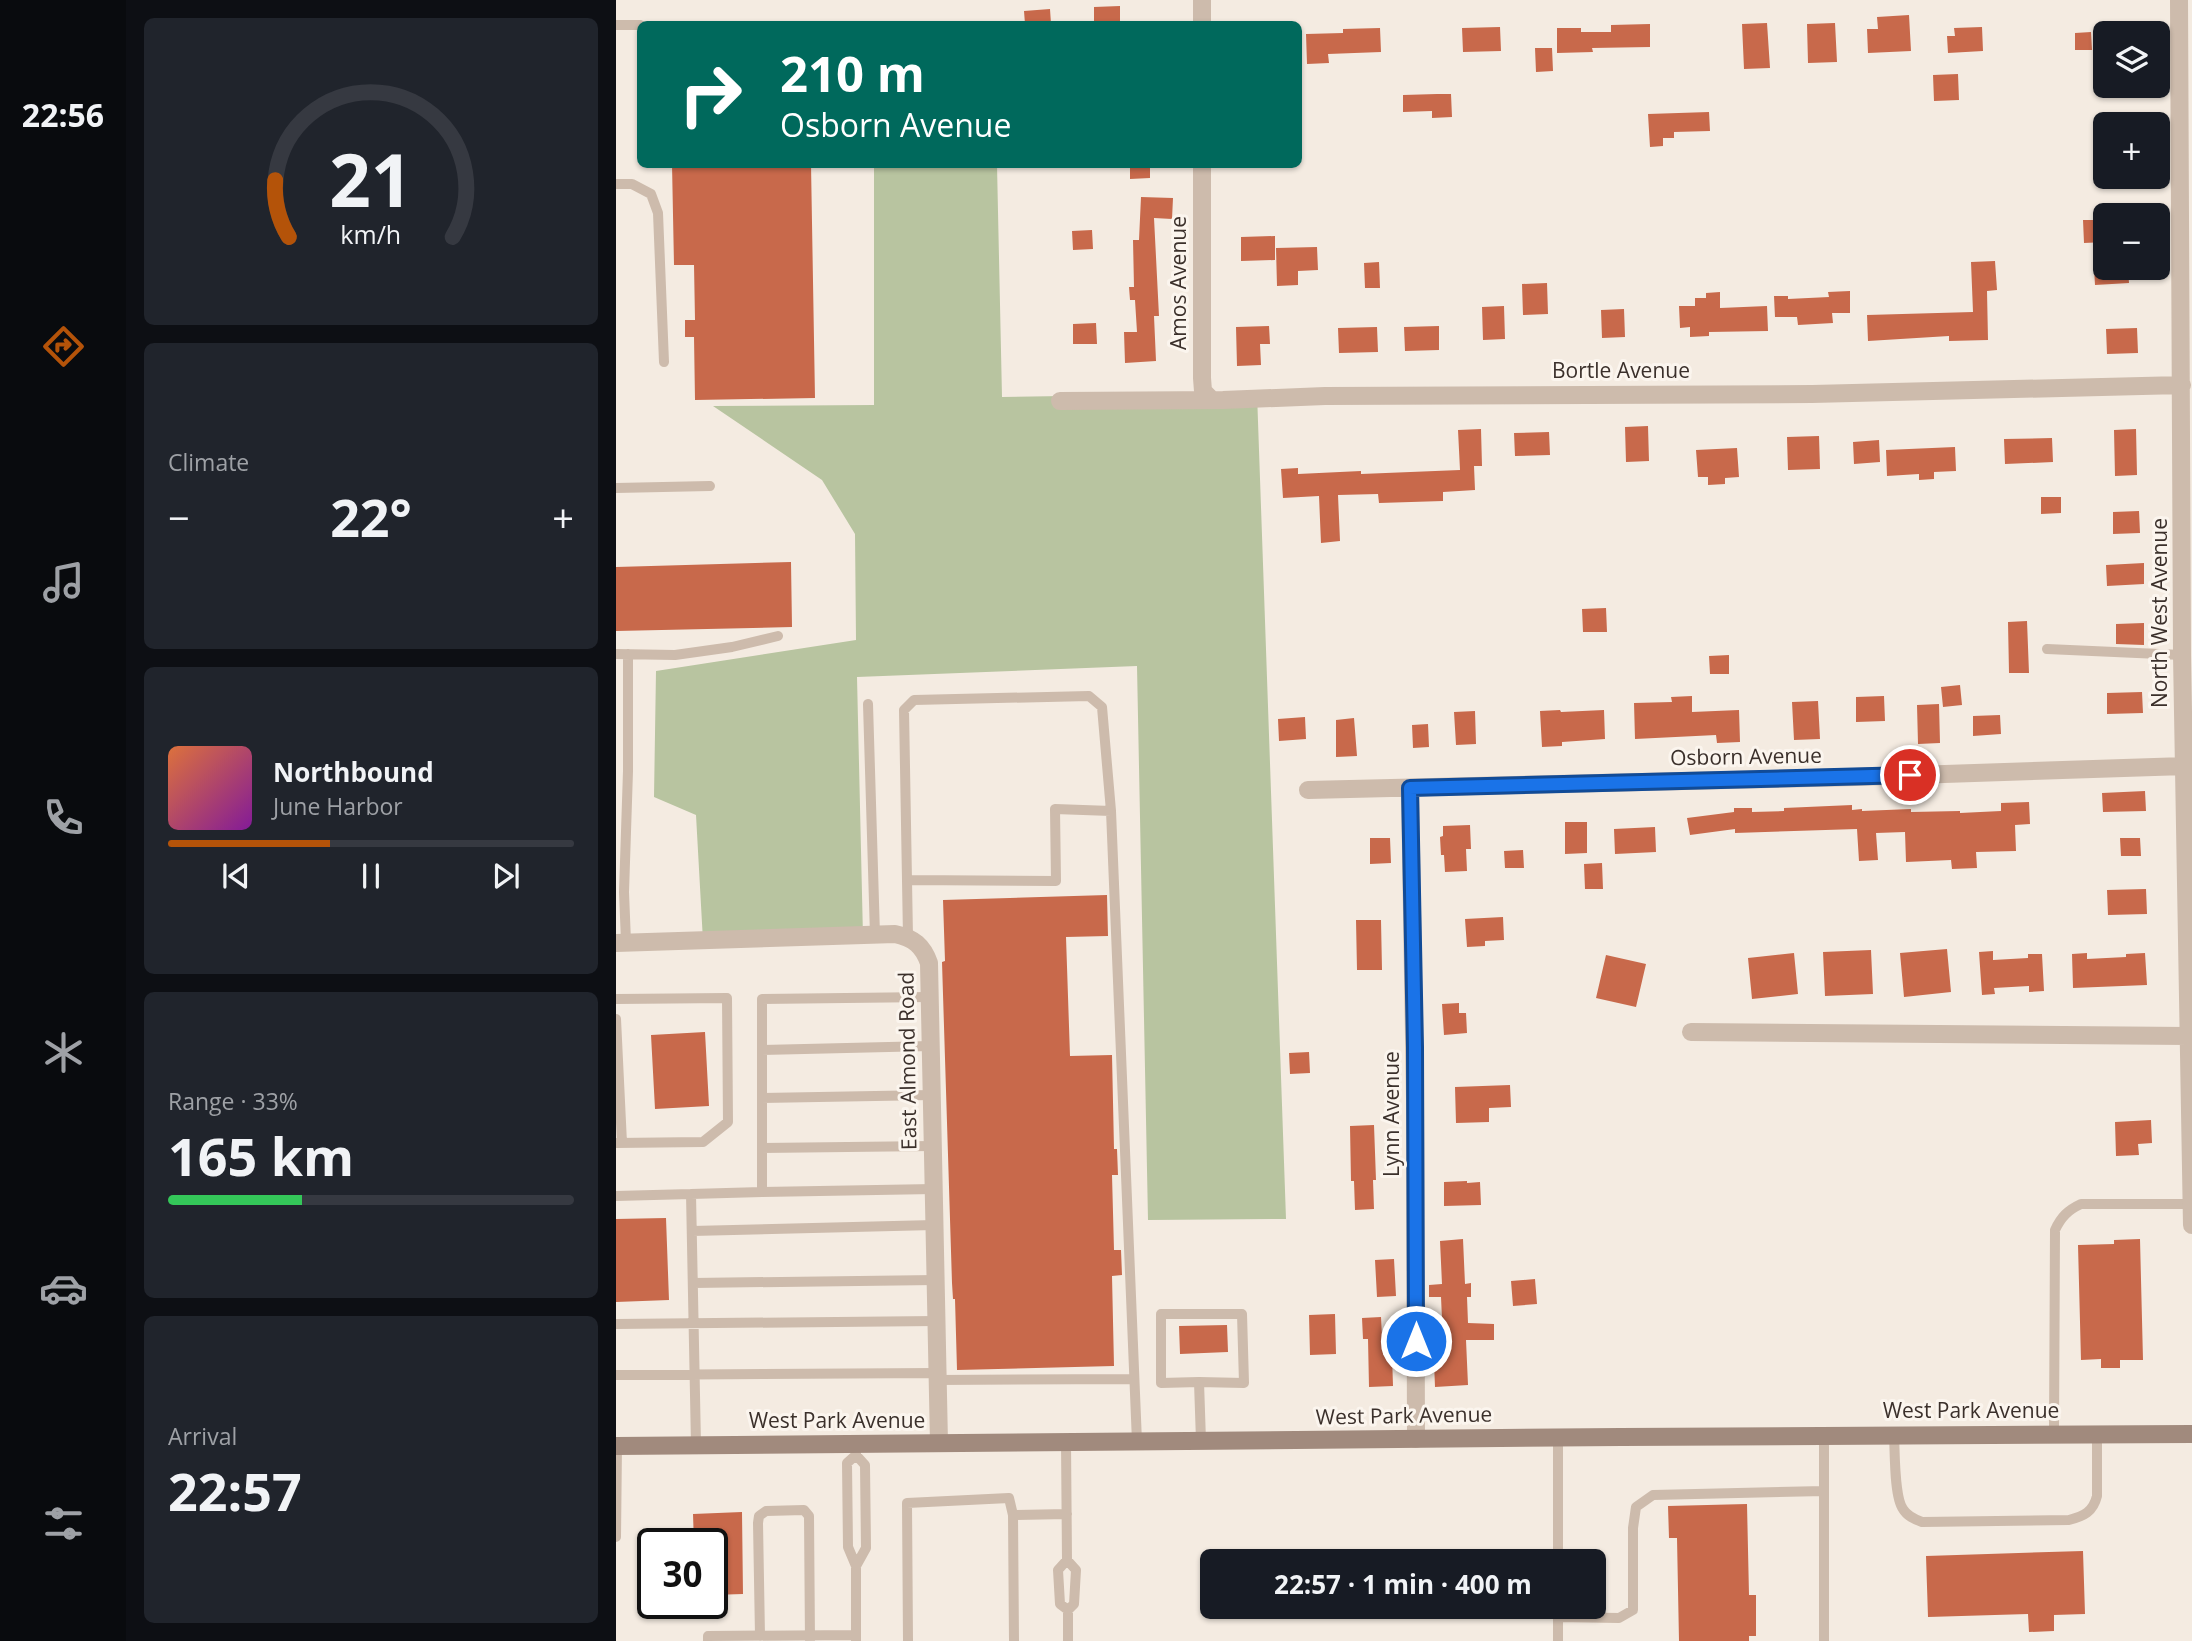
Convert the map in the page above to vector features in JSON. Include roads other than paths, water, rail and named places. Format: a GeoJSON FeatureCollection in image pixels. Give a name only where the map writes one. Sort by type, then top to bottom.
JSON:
{"type":"FeatureCollection","features":[{"type":"Feature","properties":{"kind":"main road","name":"West Park Avenue"},"geometry":{"type":"LineString","coordinates":[[616,1446],[856,1449],[939,1443],[2192,1434]]}},
{"type":"Feature","properties":{"kind":"street"},"geometry":{"type":"LineString","coordinates":[[1202,0],[1202,21]]}},
{"type":"Feature","properties":{"kind":"street","name":"North West Avenue"},"geometry":{"type":"LineString","coordinates":[[2179,0],[2186,52],[2187,328],[2182,385],[2182,655],[2187,679],[2185,766],[2192,1225]]}},
{"type":"Feature","properties":{"kind":"street","name":"Amos Avenue"},"geometry":{"type":"LineString","coordinates":[[1202,168],[1202,378],[1203,391],[1210,398]]}},
{"type":"Feature","properties":{"kind":"street","name":"Bortle Avenue"},"geometry":{"type":"LineString","coordinates":[[1060,401],[1504,394],[1812,394],[2182,385]]}},
{"type":"Feature","properties":{"kind":"street","name":"Osborn Avenue"},"geometry":{"type":"LineString","coordinates":[[1308,790],[2185,766]]}},
{"type":"Feature","properties":{"kind":"street","name":"Lynn Avenue"},"geometry":{"type":"LineString","coordinates":[[1410,788],[1415,1099],[1416,1439]]}},
{"type":"Feature","properties":{"kind":"street"},"geometry":{"type":"LineString","coordinates":[[621,943],[875,934],[908,937]]}},
{"type":"Feature","properties":{"kind":"street","name":"East Almond Road"},"geometry":{"type":"LineString","coordinates":[[908,937],[918,944],[929,963],[939,1443]]}},
{"type":"Feature","properties":{"kind":"street"},"geometry":{"type":"LineString","coordinates":[[1691,1032],[2188,1036]]}},
{"type":"Feature","properties":{"kind":"lane"},"geometry":{"type":"LineString","coordinates":[[616,25],[637,26]]}},
{"type":"Feature","properties":{"kind":"lane"},"geometry":{"type":"LineString","coordinates":[[616,184],[632,184],[651,194],[658,214],[664,362]]}},
{"type":"Feature","properties":{"kind":"lane"},"geometry":{"type":"LineString","coordinates":[[616,488],[710,486]]}},
{"type":"Feature","properties":{"kind":"lane"},"geometry":{"type":"LineString","coordinates":[[616,654],[675,655],[732,647],[778,636]]}},
{"type":"Feature","properties":{"kind":"lane"},"geometry":{"type":"LineString","coordinates":[[2047,649],[2182,655]]}},
{"type":"Feature","properties":{"kind":"lane"},"geometry":{"type":"LineString","coordinates":[[621,943],[620,892],[628,771],[628,654]]}},
{"type":"Feature","properties":{"kind":"lane"},"geometry":{"type":"LineString","coordinates":[[908,937],[904,710],[914,700],[1089,696],[1102,707],[1111,811],[1137,1441]]}},
{"type":"Feature","properties":{"kind":"lane"},"geometry":{"type":"LineString","coordinates":[[868,705],[875,934]]}},
{"type":"Feature","properties":{"kind":"lane"},"geometry":{"type":"LineString","coordinates":[[616,772],[628,771]]}},
{"type":"Feature","properties":{"kind":"lane"},"geometry":{"type":"LineString","coordinates":[[907,880],[1056,881],[1055,809],[1111,811]]}},
{"type":"Feature","properties":{"kind":"lane"},"geometry":{"type":"LineString","coordinates":[[762,1192],[762,999],[930,997]]}},
{"type":"Feature","properties":{"kind":"lane"},"geometry":{"type":"LineString","coordinates":[[616,999],[727,998],[728,1122],[703,1142],[619,1143],[616,1020]]}},
{"type":"Feature","properties":{"kind":"lane"},"geometry":{"type":"LineString","coordinates":[[762,1050],[931,1046]]}},
{"type":"Feature","properties":{"kind":"lane"},"geometry":{"type":"LineString","coordinates":[[762,1098],[932,1095]]}},
{"type":"Feature","properties":{"kind":"lane"},"geometry":{"type":"LineString","coordinates":[[762,1148],[933,1146]]}},
{"type":"Feature","properties":{"kind":"lane"},"geometry":{"type":"LineString","coordinates":[[616,1196],[934,1189]]}},
{"type":"Feature","properties":{"kind":"lane"},"geometry":{"type":"LineString","coordinates":[[691,1194],[696,1445]]}},
{"type":"Feature","properties":{"kind":"lane"},"geometry":{"type":"LineString","coordinates":[[2053,1433],[2055,1230],[2060,1219],[2066,1212],[2081,1204],[2192,1203]]}},
{"type":"Feature","properties":{"kind":"lane"},"geometry":{"type":"LineString","coordinates":[[692,1231],[934,1226]]}},
{"type":"Feature","properties":{"kind":"lane"},"geometry":{"type":"LineString","coordinates":[[693,1283],[936,1280]]}},
{"type":"Feature","properties":{"kind":"lane"},"geometry":{"type":"LineString","coordinates":[[1161,1314],[1242,1314],[1244,1383],[1199,1382],[1161,1382],[1161,1314]]}},
{"type":"Feature","properties":{"kind":"lane"},"geometry":{"type":"LineString","coordinates":[[616,1324],[936,1321]]}},
{"type":"Feature","properties":{"kind":"lane"},"geometry":{"type":"LineString","coordinates":[[616,1375],[1134,1379]]}},
{"type":"Feature","properties":{"kind":"lane"},"geometry":{"type":"LineString","coordinates":[[1199,1382],[1201,1441]]}},
{"type":"Feature","properties":{"kind":"lane"},"geometry":{"type":"LineString","coordinates":[[1894,1435],[1898,1500],[1903,1510],[1910,1517],[1922,1522],[1948,1522],[2068,1520],[2089,1513],[2097,1496],[2097,1433]]}},
{"type":"Feature","properties":{"kind":"lane"},"geometry":{"type":"LineString","coordinates":[[1824,1435],[1824,1641]]}},
{"type":"Feature","properties":{"kind":"lane"},"geometry":{"type":"LineString","coordinates":[[1558,1437],[1558,1549]]}},
{"type":"Feature","properties":{"kind":"lane"},"geometry":{"type":"LineString","coordinates":[[1066,1443],[1067,1560],[1076,1570],[1074,1604],[1068,1610],[1068,1641]]}},
{"type":"Feature","properties":{"kind":"lane"},"geometry":{"type":"LineString","coordinates":[[616,1446],[616,1536]]}},
{"type":"Feature","properties":{"kind":"lane"},"geometry":{"type":"LineString","coordinates":[[708,1641],[708,1636],[856,1638],[856,1566],[848,1547],[847,1463],[856,1449],[865,1465],[866,1548],[856,1566]]}},
{"type":"Feature","properties":{"kind":"lane"},"geometry":{"type":"LineString","coordinates":[[1606,1617],[1619,1618],[1633,1610],[1633,1528],[1636,1507],[1653,1495],[1824,1491]]}},
{"type":"Feature","properties":{"kind":"lane"},"geometry":{"type":"LineString","coordinates":[[908,1641],[907,1503],[1009,1498],[1013,1515],[1014,1641]]}},
{"type":"Feature","properties":{"kind":"lane"},"geometry":{"type":"LineString","coordinates":[[760,1636],[760,1516],[766,1511],[804,1510],[809,1516],[810,1638]]}},
{"type":"Feature","properties":{"kind":"lane"},"geometry":{"type":"LineString","coordinates":[[1013,1515],[1067,1514]]}},
{"type":"Feature","properties":{"kind":"lane"},"geometry":{"type":"LineString","coordinates":[[1067,1560],[1058,1570],[1060,1604],[1068,1610]]}},
{"type":"Feature","properties":{"kind":"lane"},"geometry":{"type":"LineString","coordinates":[[1558,1619],[1558,1641]]}}]}
